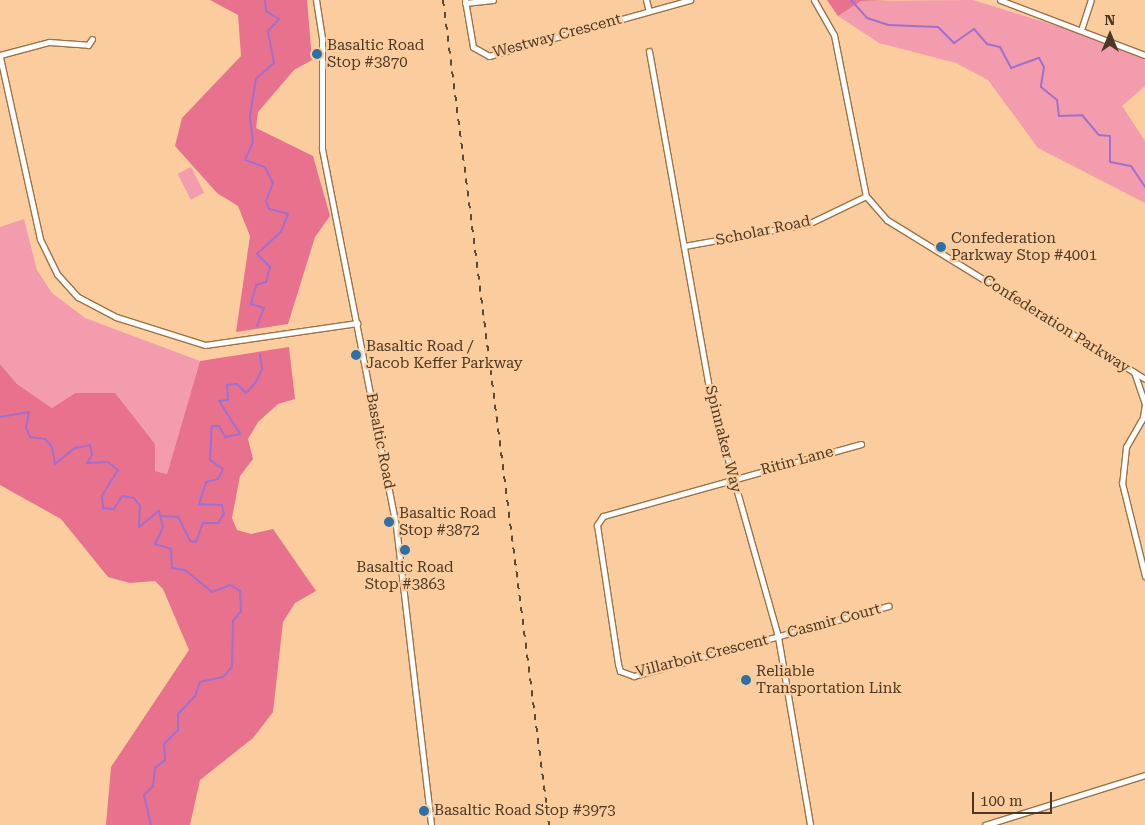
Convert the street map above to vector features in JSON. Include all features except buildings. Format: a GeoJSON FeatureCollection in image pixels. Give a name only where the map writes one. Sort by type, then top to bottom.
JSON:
{"type":"FeatureCollection","features":[{"type":"Feature","properties":{"kind":"street","name":"Basaltic Road"},"geometry":{"type":"LineString","coordinates":[[316,0],[322,38],[322,149],[399,550],[431,825]]}},
{"type":"Feature","properties":{"kind":"street"},"geometry":{"type":"LineString","coordinates":[[465,2],[493,0]]}},
{"type":"Feature","properties":{"kind":"street"},"geometry":{"type":"LineString","coordinates":[[646,0],[649,11]]}},
{"type":"Feature","properties":{"kind":"street","name":"Westway Crescent"},"geometry":{"type":"LineString","coordinates":[[465,2],[473,47],[489,56],[690,0]]}},
{"type":"Feature","properties":{"kind":"street","name":"Confederation Parkway"},"geometry":{"type":"LineString","coordinates":[[814,0],[834,35],[866,196],[887,220],[1145,379]]}},
{"type":"Feature","properties":{"kind":"street"},"geometry":{"type":"LineString","coordinates":[[1000,0],[1018,3],[1082,27],[1145,55]]}},
{"type":"Feature","properties":{"kind":"street"},"geometry":{"type":"LineString","coordinates":[[1082,27],[1091,0]]}},
{"type":"Feature","properties":{"kind":"street"},"geometry":{"type":"LineString","coordinates":[[92,39],[88,45],[49,42],[0,56],[45,256],[78,297],[116,317],[205,345],[356,323]]}},
{"type":"Feature","properties":{"kind":"street","name":"Spinnaker Way"},"geometry":{"type":"LineString","coordinates":[[649,51],[712,403],[778,636],[810,825]]}},
{"type":"Feature","properties":{"kind":"street","name":"Scholar Road"},"geometry":{"type":"LineString","coordinates":[[684,246],[808,224],[866,196]]}},
{"type":"Feature","properties":{"kind":"street"},"geometry":{"type":"LineString","coordinates":[[1134,372],[1145,404],[1144,415],[1126,447],[1122,483],[1145,576]]}},
{"type":"Feature","properties":{"kind":"street","name":"Ritin Lane"},"geometry":{"type":"LineString","coordinates":[[732,478],[861,444]]}},
{"type":"Feature","properties":{"kind":"street","name":"Villarboit Crescent"},"geometry":{"type":"LineString","coordinates":[[732,478],[599,520],[620,671],[634,676],[778,636]]}},
{"type":"Feature","properties":{"kind":"street","name":"Casmir Court"},"geometry":{"type":"LineString","coordinates":[[778,636],[889,606]]}},
{"type":"Feature","properties":{"kind":"street"},"geometry":{"type":"LineString","coordinates":[[985,825],[1145,775]]}},
{"type":"Feature","properties":{"kind":"shaded area"},"geometry":{"type":"Polygon","coordinates":[[[210,0],[307,0],[312,60],[294,70],[258,112],[256,128],[313,156],[330,216],[315,237],[288,324],[236,332],[250,236],[238,206],[217,193],[175,146],[182,118],[241,56],[238,15],[210,0]]]}},
{"type":"Feature","properties":{"kind":"shaded area"},"geometry":{"type":"Polygon","coordinates":[[[827,0],[891,0],[861,1],[838,16],[827,0]]]}},
{"type":"Feature","properties":{"kind":"shaded area"},"geometry":{"type":"Polygon","coordinates":[[[973,0],[1089,36],[1145,59],[1145,86],[1122,106],[1145,141],[1145,203],[1038,148],[988,80],[956,63],[879,43],[838,16],[861,1],[973,0]]]}},
{"type":"Feature","properties":{"kind":"shaded area"},"geometry":{"type":"Polygon","coordinates":[[[191,167],[204,193],[191,200],[178,174],[191,167]]]}},
{"type":"Feature","properties":{"kind":"shaded area"},"geometry":{"type":"Polygon","coordinates":[[[24,219],[37,270],[52,293],[85,318],[200,361],[167,474],[155,471],[75,393],[52,408],[17,384],[0,364],[0,227],[24,219]]]}},
{"type":"Feature","properties":{"kind":"shaded area"},"geometry":{"type":"Polygon","coordinates":[[[289,347],[295,399],[278,404],[258,422],[248,439],[253,459],[240,476],[232,518],[237,530],[251,534],[273,529],[316,591],[295,603],[283,622],[273,712],[253,738],[200,780],[190,825],[106,825],[111,767],[189,650],[163,589],[155,581],[130,583],[108,577],[61,519],[0,485],[0,364],[17,384],[52,408],[75,393],[115,393],[155,444],[155,471],[167,474],[200,361],[289,347]]]}},
{"type":"Feature","properties":{"kind":"waterway"},"geometry":{"type":"LineString","coordinates":[[257,326],[264,308],[251,304],[256,285],[266,282],[270,267],[257,254],[281,232],[288,214],[269,209],[266,201],[273,183],[265,167],[245,160],[253,142],[250,116],[256,79],[274,63],[268,31],[279,19],[266,11],[265,0]]}},
{"type":"Feature","properties":{"kind":"waterway"},"geometry":{"type":"LineString","coordinates":[[851,0],[867,18],[888,25],[938,27],[954,43],[974,29],[987,44],[1000,47],[1011,68],[1039,58],[1044,67],[1041,87],[1057,100],[1059,116],[1082,115],[1099,135],[1110,136],[1110,162],[1131,166],[1145,187]]}},
{"type":"Feature","properties":{"kind":"waterway"},"geometry":{"type":"LineString","coordinates":[[162,516],[178,517],[190,541],[196,542],[203,523],[218,523],[224,514],[222,505],[199,504],[206,482],[218,479],[223,469],[210,460],[212,426],[219,426],[225,437],[240,434],[219,401],[228,400],[227,385],[237,384],[246,393],[256,382],[262,369],[260,354]]}},
{"type":"Feature","properties":{"kind":"waterway"},"geometry":{"type":"LineString","coordinates":[[0,417],[29,412],[26,427],[30,437],[45,439],[52,447],[55,464],[75,448],[90,445],[92,455],[87,463],[108,462],[118,470],[102,496],[103,508],[114,509],[122,496],[134,498],[140,506],[139,527],[159,511],[163,527],[155,544],[171,549],[172,568],[185,570],[212,592],[230,585],[240,591],[241,611],[233,621],[232,667],[223,677],[200,682],[195,696],[178,714],[178,730],[164,744],[165,760],[155,768],[153,786],[144,795],[151,825]]}},
{"type":"Feature","properties":{"kind":"railway"},"geometry":{"type":"LineString","coordinates":[[443,0],[549,825]]}},
{"type":"Feature","properties":{"kind":"place","name":"Basaltic Road Stop #3870"},"geometry":{"type":"Point","coordinates":[317,54]}},
{"type":"Feature","properties":{"kind":"place","name":"Confederation Parkway Stop #4001"},"geometry":{"type":"Point","coordinates":[941,247]}},
{"type":"Feature","properties":{"kind":"place","name":"Basaltic Road / Jacob Keffer Parkway"},"geometry":{"type":"Point","coordinates":[356,355]}},
{"type":"Feature","properties":{"kind":"place","name":"Basaltic Road Stop #3872"},"geometry":{"type":"Point","coordinates":[389,522]}},
{"type":"Feature","properties":{"kind":"place","name":"Basaltic Road Stop #3863"},"geometry":{"type":"Point","coordinates":[405,550]}},
{"type":"Feature","properties":{"kind":"place","name":"Reliable Transportation Link"},"geometry":{"type":"Point","coordinates":[746,680]}},
{"type":"Feature","properties":{"kind":"place","name":"Basaltic Road Stop #3973"},"geometry":{"type":"Point","coordinates":[424,811]}}]}
